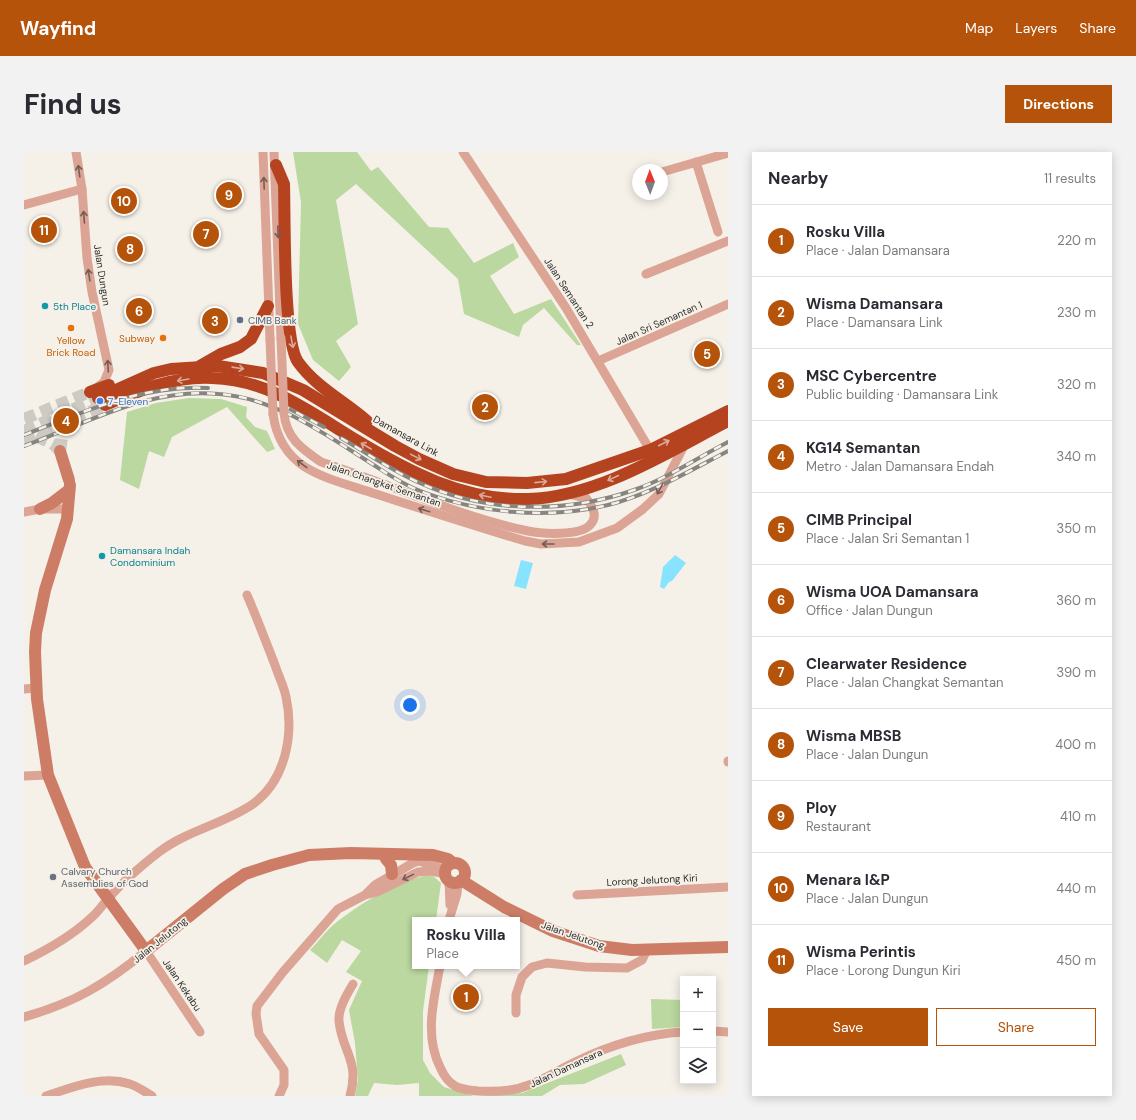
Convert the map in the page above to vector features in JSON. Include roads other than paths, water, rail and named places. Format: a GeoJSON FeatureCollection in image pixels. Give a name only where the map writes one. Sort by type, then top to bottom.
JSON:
{"type":"FeatureCollection","features":[{"type":"Feature","properties":{"kind":"highway"},"geometry":{"type":"LineString","coordinates":[[276,165],[284,184],[288,305],[292,346],[297,361],[325,390],[348,404],[395,446]]}},
{"type":"Feature","properties":{"kind":"highway"},"geometry":{"type":"LineString","coordinates":[[199,366],[221,354],[240,347],[251,339],[268,306]]}},
{"type":"Feature","properties":{"kind":"highway","name":"Damansara Link"},"geometry":{"type":"LineString","coordinates":[[98,398],[124,380],[144,377],[171,369],[199,366],[225,367],[262,373],[303,390],[395,446],[419,459],[453,474],[486,482],[527,483],[566,479],[650,450],[728,411]]}},
{"type":"Feature","properties":{"kind":"highway"},"geometry":{"type":"LineString","coordinates":[[98,398],[186,379],[211,378],[250,383],[298,403],[355,440],[412,473],[450,488],[492,497],[528,499],[552,497],[608,481],[728,421]]}},
{"type":"Feature","properties":{"kind":"street","name":"Jalan Dungun"},"geometry":{"type":"LineString","coordinates":[[76,152],[82,189],[88,264],[109,370],[98,398]]}},
{"type":"Feature","properties":{"kind":"street","name":"Jalan Changkat Semantan"},"geometry":{"type":"LineString","coordinates":[[263,152],[273,414],[275,428],[284,447],[305,467],[331,479],[408,505],[525,541],[541,544],[579,542],[617,528],[659,494],[685,443]]}},
{"type":"Feature","properties":{"kind":"street","name":"Jalan Changkat Semantan"},"geometry":{"type":"LineString","coordinates":[[274,152],[276,165],[284,413],[288,432],[301,449],[321,462],[470,515],[529,532],[564,533],[585,529],[591,524],[594,511],[586,498],[573,494],[552,497]]}},
{"type":"Feature","properties":{"kind":"street","name":"Jalan Semantan 2"},"geometry":{"type":"LineString","coordinates":[[463,152],[566,308],[650,450]]}},
{"type":"Feature","properties":{"kind":"street"},"geometry":{"type":"LineString","coordinates":[[668,170],[728,153]]}},
{"type":"Feature","properties":{"kind":"street"},"geometry":{"type":"LineString","coordinates":[[696,162],[718,232]]}},
{"type":"Feature","properties":{"kind":"street"},"geometry":{"type":"LineString","coordinates":[[24,205],[82,189]]}},
{"type":"Feature","properties":{"kind":"street"},"geometry":{"type":"LineString","coordinates":[[646,274],[728,241]]}},
{"type":"Feature","properties":{"kind":"street","name":"Jalan Sri Semantan 1"},"geometry":{"type":"LineString","coordinates":[[598,362],[728,304]]}},
{"type":"Feature","properties":{"kind":"street"},"geometry":{"type":"LineString","coordinates":[[60,451],[69,485],[67,519],[39,612],[35,652],[37,688],[48,775],[85,866],[107,899],[146,951]]}},
{"type":"Feature","properties":{"kind":"street"},"geometry":{"type":"LineString","coordinates":[[40,509],[52,503],[69,485]]}},
{"type":"Feature","properties":{"kind":"street"},"geometry":{"type":"LineString","coordinates":[[24,512],[40,509],[68,509]]}},
{"type":"Feature","properties":{"kind":"street"},"geometry":{"type":"LineString","coordinates":[[24,961],[56,945],[74,932],[100,910],[107,899],[130,876],[166,846],[193,832],[237,814],[255,803],[267,790],[284,763],[288,742],[289,719],[286,696],[248,595]]}},
{"type":"Feature","properties":{"kind":"street"},"geometry":{"type":"LineString","coordinates":[[24,689],[37,688]]}},
{"type":"Feature","properties":{"kind":"street"},"geometry":{"type":"LineString","coordinates":[[24,776],[48,775]]}},
{"type":"Feature","properties":{"kind":"street","name":"Jalan Jelutong"},"geometry":{"type":"LineString","coordinates":[[24,1017],[53,1009],[82,996],[118,974],[223,889],[245,874],[309,855],[424,854],[441,856],[453,873],[495,901],[553,931],[599,946],[632,950],[728,947]]}},
{"type":"Feature","properties":{"kind":"street"},"geometry":{"type":"LineString","coordinates":[[386,859],[391,865],[392,874]]}},
{"type":"Feature","properties":{"kind":"street","name":"Jalan Jelutong"},"geometry":{"type":"LineString","coordinates":[[293,860],[386,859],[419,861]]}},
{"type":"Feature","properties":{"kind":"street"},"geometry":{"type":"LineString","coordinates":[[365,895],[375,885],[392,874],[419,861],[428,860],[453,873]]}},
{"type":"Feature","properties":{"kind":"street"},"geometry":{"type":"LineString","coordinates":[[279,1096],[284,1085],[284,1070],[259,1034],[256,1014],[258,1006],[283,972],[338,909],[365,895],[377,892],[418,872],[432,871],[453,873]]}},
{"type":"Feature","properties":{"kind":"street"},"geometry":{"type":"LineString","coordinates":[[450,917],[457,894],[453,873]]}},
{"type":"Feature","properties":{"kind":"street","name":"Lorong Jelutong Kiri"},"geometry":{"type":"LineString","coordinates":[[577,895],[728,887]]}},
{"type":"Feature","properties":{"kind":"street"},"geometry":{"type":"LineString","coordinates":[[516,1013],[516,995],[522,977],[532,967],[547,963],[585,967],[627,968],[642,960],[647,950]]}},
{"type":"Feature","properties":{"kind":"street","name":"Jalan Kekabu"},"geometry":{"type":"LineString","coordinates":[[146,951],[200,1032]]}},
{"type":"Feature","properties":{"kind":"street","name":"Jalan Damansara"},"geometry":{"type":"LineString","coordinates":[[439,969],[432,1008],[430,1033],[437,1061],[444,1075],[454,1085],[465,1089],[489,1092],[529,1086],[577,1061],[607,1049],[652,1036],[680,1032]]}},
{"type":"Feature","properties":{"kind":"street"},"geometry":{"type":"LineString","coordinates":[[350,1096],[353,1084],[353,1064],[339,1020],[343,1002],[352,984]]}},
{"type":"Feature","properties":{"kind":"street"},"geometry":{"type":"LineString","coordinates":[[716,1031],[728,1032]]}},
{"type":"Feature","properties":{"kind":"street"},"geometry":{"type":"LineString","coordinates":[[46,1096],[80,1085],[106,1081],[131,1084],[152,1096]]}},
{"type":"Feature","properties":{"kind":"water"},"geometry":{"type":"Polygon","coordinates":[[[675,555],[686,563],[664,589],[660,587],[663,567],[675,555]]]}},
{"type":"Feature","properties":{"kind":"water"},"geometry":{"type":"Polygon","coordinates":[[[521,560],[533,563],[526,589],[514,586],[521,560]]]}},
{"type":"Feature","properties":{"kind":"tunnel"},"geometry":{"type":"LineString","coordinates":[[24,419],[90,392]]}},
{"type":"Feature","properties":{"kind":"tunnel"},"geometry":{"type":"LineString","coordinates":[[24,431],[98,398]]}},
{"type":"Feature","properties":{"kind":"tunnel"},"geometry":{"type":"LineString","coordinates":[[24,441],[105,405]]}},
{"type":"Feature","properties":{"kind":"tunnel"},"geometry":{"type":"LineString","coordinates":[[60,451],[64,424]]}},
{"type":"Feature","properties":{"kind":"tunnel"},"geometry":{"type":"LineString","coordinates":[[36,436],[53,444],[60,451]]}},
{"type":"Feature","properties":{"kind":"railway"},"geometry":{"type":"LineString","coordinates":[[24,435],[91,409],[137,395],[161,390],[208,388]]}},
{"type":"Feature","properties":{"kind":"railway"},"geometry":{"type":"LineString","coordinates":[[24,446],[143,401],[193,393],[219,394],[260,402],[298,419],[393,477],[418,490],[440,498],[487,509],[537,513],[585,510],[624,500],[670,481],[728,451]]}},
{"type":"Feature","properties":{"kind":"railway"},"geometry":{"type":"LineString","coordinates":[[282,405],[324,427]]}},
{"type":"Feature","properties":{"kind":"railway"},"geometry":{"type":"LineString","coordinates":[[341,438],[400,473],[445,493],[498,505],[526,507],[581,503],[608,498],[634,490],[670,474],[728,442]]}},
{"type":"Feature","properties":{"kind":"place","name":"Ploy"},"geometry":{"type":"Point","coordinates":[229,195]}},
{"type":"Feature","properties":{"kind":"place","name":"Menara I&P"},"geometry":{"type":"Point","coordinates":[124,201]}},
{"type":"Feature","properties":{"kind":"place","name":"Wisma Perintis"},"geometry":{"type":"Point","coordinates":[44,230]}},
{"type":"Feature","properties":{"kind":"place","name":"Clearwater Residence"},"geometry":{"type":"Point","coordinates":[206,234]}},
{"type":"Feature","properties":{"kind":"place","name":"Wisma MBSB"},"geometry":{"type":"Point","coordinates":[130,249]}},
{"type":"Feature","properties":{"kind":"place","name":"5th Place"},"geometry":{"type":"Point","coordinates":[45,306]}},
{"type":"Feature","properties":{"kind":"place","name":"Wisma UOA Damansara"},"geometry":{"type":"Point","coordinates":[139,311]}},
{"type":"Feature","properties":{"kind":"place","name":"CIMB Bank"},"geometry":{"type":"Point","coordinates":[240,320]}},
{"type":"Feature","properties":{"kind":"place","name":"MSC Cybercentre"},"geometry":{"type":"Point","coordinates":[215,321]}},
{"type":"Feature","properties":{"kind":"place","name":"Yellow Brick Road"},"geometry":{"type":"Point","coordinates":[71,328]}},
{"type":"Feature","properties":{"kind":"place","name":"Subway"},"geometry":{"type":"Point","coordinates":[163,338]}},
{"type":"Feature","properties":{"kind":"place","name":"CIMB Principal"},"geometry":{"type":"Point","coordinates":[707,354]}},
{"type":"Feature","properties":{"kind":"place","name":"7-Eleven"},"geometry":{"type":"Point","coordinates":[100,401]}},
{"type":"Feature","properties":{"kind":"place","name":"Wisma Damansara"},"geometry":{"type":"Point","coordinates":[485,407]}},
{"type":"Feature","properties":{"kind":"place","name":"KG14 Semantan"},"geometry":{"type":"Point","coordinates":[66,421]}},
{"type":"Feature","properties":{"kind":"place","name":"Damansara Indah Condominium"},"geometry":{"type":"Point","coordinates":[102,556]}},
{"type":"Feature","properties":{"kind":"place","name":"Calvary Church Assemblies of God"},"geometry":{"type":"Point","coordinates":[53,877]}},
{"type":"Feature","properties":{"kind":"place","name":"Rosku Villa"},"geometry":{"type":"Point","coordinates":[466,997]}}]}
